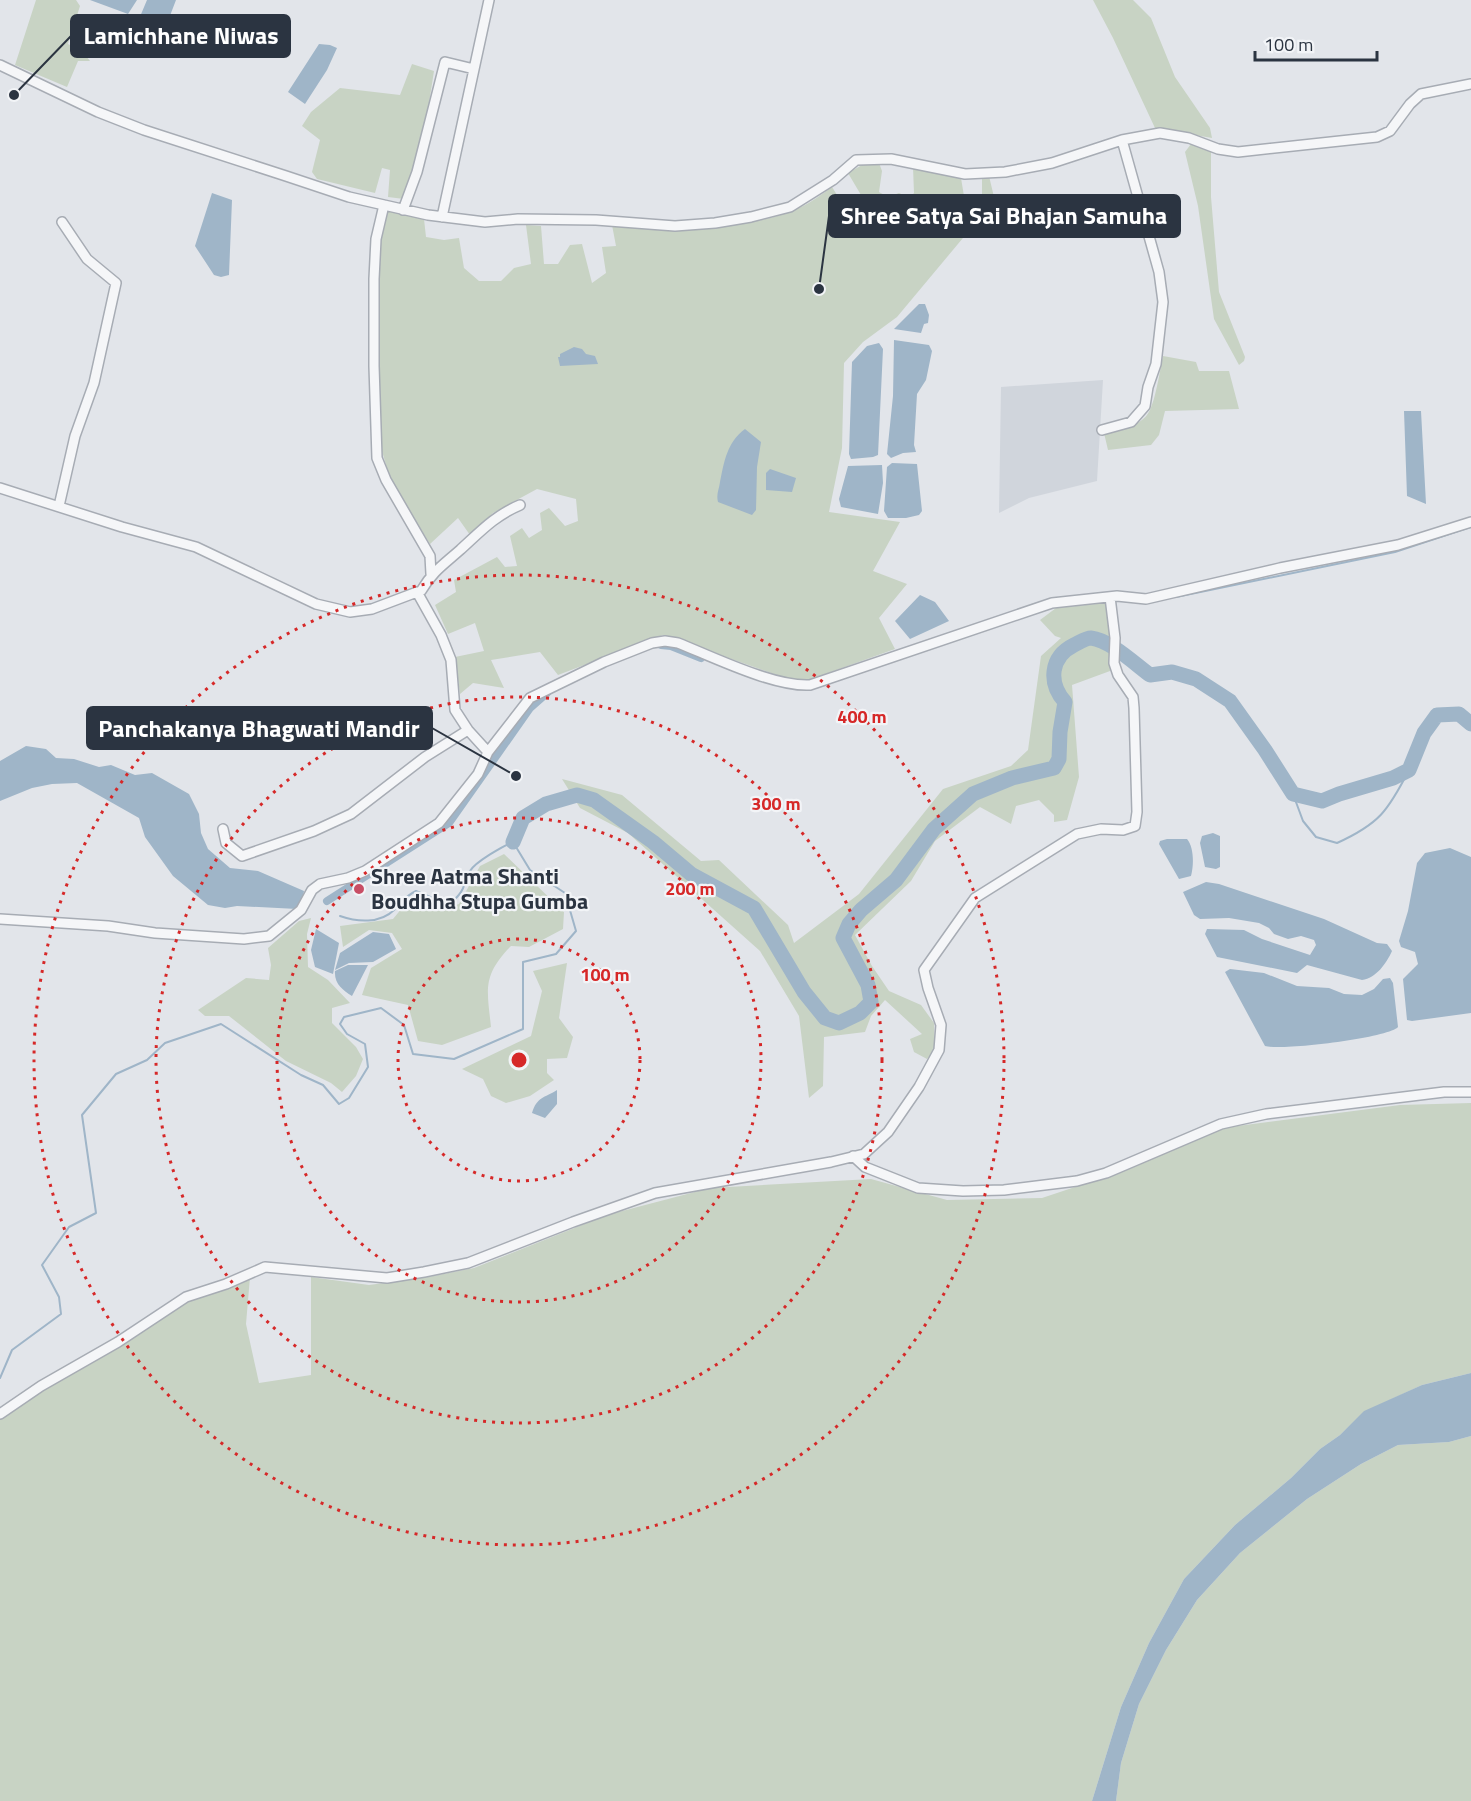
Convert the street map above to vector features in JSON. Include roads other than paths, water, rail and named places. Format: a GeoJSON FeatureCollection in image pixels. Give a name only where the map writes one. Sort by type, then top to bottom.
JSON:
{"type":"FeatureCollection","features":[{"type":"Feature","properties":{"kind":"street"},"geometry":{"type":"LineString","coordinates":[[442,217],[489,0]]}},
{"type":"Feature","properties":{"kind":"street"},"geometry":{"type":"LineString","coordinates":[[404,210],[417,172],[445,63],[474,69]]}},
{"type":"Feature","properties":{"kind":"street"},"geometry":{"type":"LineString","coordinates":[[0,65],[98,112],[144,130],[349,197],[442,217],[485,222],[518,219],[596,220],[675,226],[751,217],[790,207],[833,180],[856,160],[891,159],[965,174],[1005,172],[1052,163],[1122,140],[1160,133],[1189,138],[1218,149],[1238,152],[1377,137],[1390,131],[1420,94],[1471,84]]}},
{"type":"Feature","properties":{"kind":"street"},"geometry":{"type":"LineString","coordinates":[[1102,430],[1131,422],[1145,406],[1148,387],[1156,364],[1163,302],[1158,272],[1122,140]]}},
{"type":"Feature","properties":{"kind":"street"},"geometry":{"type":"LineString","coordinates":[[384,205],[376,239],[374,279],[377,458],[386,480],[430,556],[431,574]]}},
{"type":"Feature","properties":{"kind":"street"},"geometry":{"type":"LineString","coordinates":[[59,506],[75,436],[97,374],[117,283],[87,259],[62,222]]}},
{"type":"Feature","properties":{"kind":"street"},"geometry":{"type":"LineString","coordinates":[[0,488],[122,527],[196,547],[316,604],[350,612],[372,609],[421,591],[431,574],[501,513],[520,505]]}},
{"type":"Feature","properties":{"kind":"street"},"geometry":{"type":"LineString","coordinates":[[0,919],[108,926],[155,933],[244,939],[268,936],[301,910],[312,890],[320,884],[348,878],[365,871],[439,823],[478,774],[488,752],[530,698],[604,662],[652,643],[665,641],[678,643],[773,680],[795,686],[810,685],[1052,603],[1087,597],[1117,596],[1146,599],[1157,597],[1280,568],[1398,545],[1471,522]]}},
{"type":"Feature","properties":{"kind":"street"},"geometry":{"type":"LineString","coordinates":[[417,592],[441,634],[451,660],[455,710],[468,730],[488,752]]}},
{"type":"Feature","properties":{"kind":"street"},"geometry":{"type":"LineString","coordinates":[[0,1414],[41,1386],[118,1342],[186,1298],[264,1267],[387,1278],[424,1272],[468,1263],[655,1193],[864,1154],[888,1132],[919,1087],[939,1050],[941,1025],[924,970],[975,898],[1077,834],[1101,829],[1124,830],[1135,826],[1137,812],[1133,697],[1118,675],[1114,663],[1115,639],[1110,597]]}},
{"type":"Feature","properties":{"kind":"street"},"geometry":{"type":"LineString","coordinates":[[223,829],[226,843],[242,856],[314,831],[351,814],[424,757],[468,730]]}},
{"type":"Feature","properties":{"kind":"street"},"geometry":{"type":"LineString","coordinates":[[853,1156],[865,1167],[918,1188],[963,1191],[1004,1190],[1077,1180],[1106,1173],[1221,1124],[1266,1114],[1444,1092],[1471,1092]]}},
{"type":"Feature","properties":{"kind":"water"},"geometry":{"type":"Polygon","coordinates":[[[90,0],[137,0],[128,14],[90,0]]]}},
{"type":"Feature","properties":{"kind":"water"},"geometry":{"type":"Polygon","coordinates":[[[147,0],[176,0],[163,34],[139,19],[147,0]]]}},
{"type":"Feature","properties":{"kind":"water"},"geometry":{"type":"Polygon","coordinates":[[[319,44],[337,48],[327,70],[305,104],[288,92],[319,44]]]}},
{"type":"Feature","properties":{"kind":"water"},"geometry":{"type":"Polygon","coordinates":[[[212,193],[232,200],[229,275],[221,277],[214,275],[195,246],[212,193]]]}},
{"type":"Feature","properties":{"kind":"water"},"geometry":{"type":"Polygon","coordinates":[[[919,304],[925,304],[929,315],[928,323],[924,324],[921,333],[894,329],[919,304]]]}},
{"type":"Feature","properties":{"kind":"water"},"geometry":{"type":"Polygon","coordinates":[[[894,340],[929,345],[932,351],[926,380],[917,394],[914,445],[916,452],[903,453],[891,458],[887,454],[893,396],[894,340]]]}},
{"type":"Feature","properties":{"kind":"water"},"geometry":{"type":"Polygon","coordinates":[[[879,343],[883,349],[878,455],[851,459],[849,454],[852,362],[867,346],[879,343]]]}},
{"type":"Feature","properties":{"kind":"water"},"geometry":{"type":"Polygon","coordinates":[[[574,347],[595,356],[598,364],[560,366],[558,357],[560,354],[574,347]]]}},
{"type":"Feature","properties":{"kind":"water"},"geometry":{"type":"Polygon","coordinates":[[[1404,411],[1421,411],[1426,504],[1407,496],[1404,411]]]}},
{"type":"Feature","properties":{"kind":"water"},"geometry":{"type":"Polygon","coordinates":[[[745,429],[761,442],[757,467],[756,510],[752,515],[718,502],[717,499],[727,453],[734,440],[745,429]]]}},
{"type":"Feature","properties":{"kind":"water"},"geometry":{"type":"Polygon","coordinates":[[[892,463],[917,464],[922,511],[919,515],[888,518],[884,511],[887,467],[892,463]]]}},
{"type":"Feature","properties":{"kind":"water"},"geometry":{"type":"Polygon","coordinates":[[[882,465],[883,483],[878,514],[841,507],[839,499],[848,466],[882,465]]]}},
{"type":"Feature","properties":{"kind":"water"},"geometry":{"type":"Polygon","coordinates":[[[770,469],[796,478],[792,492],[766,490],[766,473],[770,469]]]}},
{"type":"Feature","properties":{"kind":"water"},"geometry":{"type":"Polygon","coordinates":[[[920,595],[935,602],[949,621],[910,639],[895,621],[920,595]]]}},
{"type":"Feature","properties":{"kind":"water"},"geometry":{"type":"Polygon","coordinates":[[[26,746],[46,749],[56,758],[74,759],[99,767],[111,765],[135,775],[152,773],[189,794],[199,814],[201,833],[208,849],[230,868],[258,871],[304,891],[297,909],[237,906],[225,908],[208,905],[173,876],[145,837],[139,818],[77,783],[32,788],[0,801],[0,761],[26,746]]]}},
{"type":"Feature","properties":{"kind":"water"},"geometry":{"type":"Polygon","coordinates":[[[1213,833],[1220,836],[1220,867],[1216,869],[1205,867],[1200,843],[1202,836],[1213,833]]]}},
{"type":"Feature","properties":{"kind":"water"},"geometry":{"type":"Polygon","coordinates":[[[1187,839],[1189,842],[1193,856],[1191,876],[1179,879],[1159,844],[1160,841],[1187,839]]]}},
{"type":"Feature","properties":{"kind":"water"},"geometry":{"type":"Polygon","coordinates":[[[1450,848],[1471,857],[1471,1013],[1407,1020],[1403,979],[1418,964],[1415,952],[1401,947],[1399,941],[1408,911],[1417,863],[1425,853],[1450,848]]]}},
{"type":"Feature","properties":{"kind":"water"},"geometry":{"type":"Polygon","coordinates":[[[1206,882],[1219,884],[1324,919],[1377,943],[1387,944],[1392,951],[1380,970],[1362,980],[1307,965],[1297,973],[1217,957],[1205,934],[1207,929],[1244,930],[1262,939],[1310,955],[1316,945],[1314,940],[1301,936],[1288,939],[1274,934],[1269,928],[1259,923],[1229,918],[1200,919],[1194,915],[1183,892],[1206,882]]]}},
{"type":"Feature","properties":{"kind":"water"},"geometry":{"type":"Polygon","coordinates":[[[316,929],[339,943],[333,974],[315,967],[311,950],[316,929]]]}},
{"type":"Feature","properties":{"kind":"water"},"geometry":{"type":"Polygon","coordinates":[[[373,932],[389,934],[396,949],[373,962],[349,963],[335,970],[340,953],[373,932]]]}},
{"type":"Feature","properties":{"kind":"water"},"geometry":{"type":"Polygon","coordinates":[[[348,965],[368,965],[352,996],[340,986],[335,976],[335,971],[348,965]]]}},
{"type":"Feature","properties":{"kind":"water"},"geometry":{"type":"Polygon","coordinates":[[[1230,969],[1264,973],[1297,986],[1329,988],[1344,994],[1362,995],[1374,989],[1383,979],[1390,978],[1393,983],[1398,1027],[1356,1039],[1291,1047],[1265,1046],[1225,972],[1230,969]]]}},
{"type":"Feature","properties":{"kind":"water"},"geometry":{"type":"Polygon","coordinates":[[[557,1090],[557,1104],[545,1118],[532,1113],[539,1101],[557,1090]]]}},
{"type":"Feature","properties":{"kind":"water"},"geometry":{"type":"Polygon","coordinates":[[[1471,1373],[1471,1436],[1449,1442],[1398,1445],[1361,1464],[1307,1499],[1240,1553],[1197,1600],[1166,1650],[1139,1704],[1121,1763],[1116,1801],[1092,1801],[1121,1707],[1149,1643],[1184,1579],[1235,1525],[1291,1478],[1320,1449],[1340,1435],[1364,1411],[1422,1385],[1471,1373]]]}},
{"type":"Feature","properties":{"kind":"waterway"},"geometry":{"type":"LineString","coordinates":[[1176,597],[1395,552],[1471,527]]}},
{"type":"Feature","properties":{"kind":"waterway"},"geometry":{"type":"LineString","coordinates":[[513,842],[523,818],[546,804],[577,795],[594,800],[653,842],[691,874],[754,908],[804,992],[825,1018],[839,1023],[860,1013],[871,1002],[868,985],[843,938],[849,924],[861,910],[896,880],[934,829],[973,794],[1012,778],[1054,768],[1059,759],[1060,732],[1065,702],[1056,687],[1054,671],[1060,656],[1083,640],[1091,638],[1106,643],[1150,675],[1172,672],[1196,679],[1230,701],[1293,794],[1322,801],[1393,778],[1409,770],[1424,733],[1437,715],[1459,714],[1471,724]]}},
{"type":"Feature","properties":{"kind":"waterway"},"geometry":{"type":"LineString","coordinates":[[661,645],[671,646],[701,658]]}},
{"type":"Feature","properties":{"kind":"waterway"},"geometry":{"type":"LineString","coordinates":[[327,901],[449,823],[530,708],[547,693]]}},
{"type":"Feature","properties":{"kind":"waterway"},"geometry":{"type":"LineString","coordinates":[[1293,794],[1303,821],[1316,837],[1337,843],[1363,829],[1381,815],[1395,796],[1409,770]]}},
{"type":"Feature","properties":{"kind":"waterway"},"geometry":{"type":"LineString","coordinates":[[0,1378],[12,1350],[61,1314],[59,1297],[42,1265],[69,1227],[96,1213],[82,1115],[116,1074],[147,1060],[165,1043],[221,1024],[301,1075],[323,1085],[339,1104],[349,1098],[368,1067],[365,1044],[347,1034],[340,1024],[344,1017],[381,1008],[404,1025],[413,1054],[454,1059],[523,1029],[523,962],[556,954],[576,931],[565,893],[530,870],[513,842],[477,863],[470,871],[461,891],[451,903],[442,902],[416,891],[382,918],[354,920],[340,916]]}},
{"type":"Feature","properties":{"kind":"place","name":"Lamichhane Niwas"},"geometry":{"type":"Point","coordinates":[14,95]}},
{"type":"Feature","properties":{"kind":"place","name":"Shree Satya Sai Bhajan Samuha"},"geometry":{"type":"Point","coordinates":[819,289]}},
{"type":"Feature","properties":{"kind":"place","name":"Panchakanya Bhagwati Mandir"},"geometry":{"type":"Point","coordinates":[516,776]}},
{"type":"Feature","properties":{"kind":"place","name":"Shree Aatma Shanti Boudhha Stupa Gumba"},"geometry":{"type":"Point","coordinates":[359,889]}}]}
